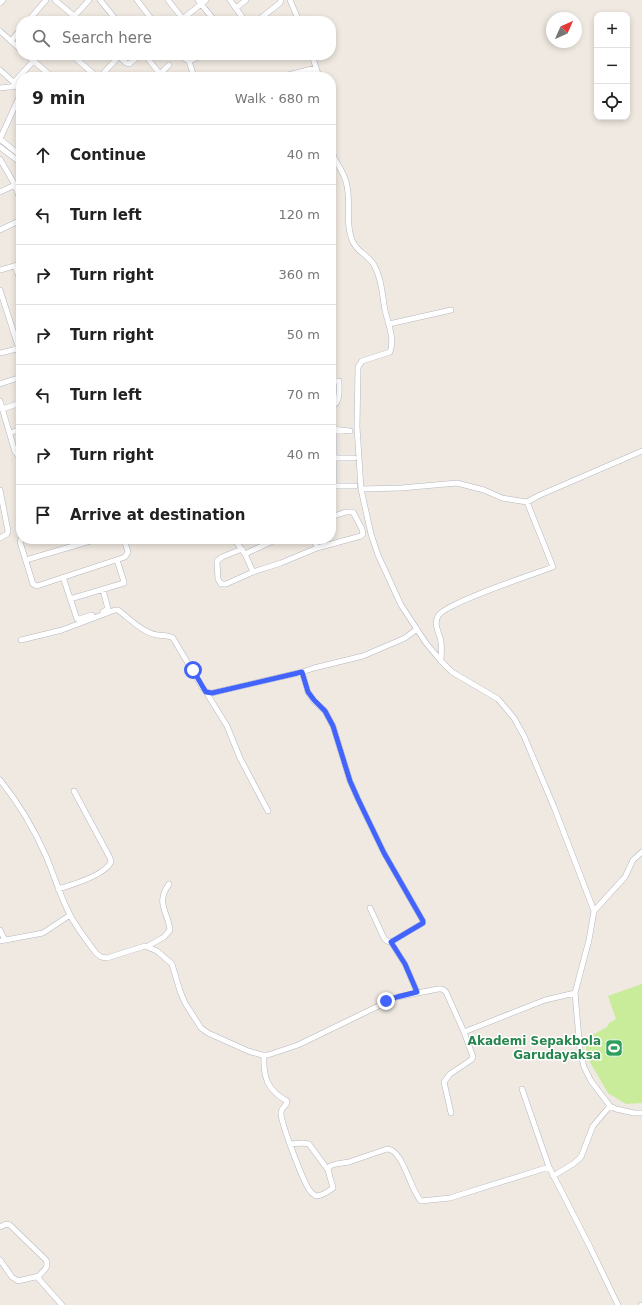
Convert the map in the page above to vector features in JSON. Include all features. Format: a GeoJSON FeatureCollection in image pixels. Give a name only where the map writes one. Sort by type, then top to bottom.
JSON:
{"type":"FeatureCollection","features":[{"type":"Feature","properties":{"kind":"street"},"geometry":{"type":"LineString","coordinates":[[0,3],[3,0]]}},
{"type":"Feature","properties":{"kind":"street"},"geometry":{"type":"LineString","coordinates":[[32,16],[46,0]]}},
{"type":"Feature","properties":{"kind":"street"},"geometry":{"type":"LineString","coordinates":[[55,0],[74,16],[89,0]]}},
{"type":"Feature","properties":{"kind":"street"},"geometry":{"type":"LineString","coordinates":[[100,0],[111,16]]}},
{"type":"Feature","properties":{"kind":"street"},"geometry":{"type":"LineString","coordinates":[[136,0],[149,16]]}},
{"type":"Feature","properties":{"kind":"street"},"geometry":{"type":"LineString","coordinates":[[168,0],[178,16]]}},
{"type":"Feature","properties":{"kind":"street"},"geometry":{"type":"LineString","coordinates":[[185,16],[200,2],[206,0]]}},
{"type":"Feature","properties":{"kind":"street"},"geometry":{"type":"LineString","coordinates":[[230,0],[242,16]]}},
{"type":"Feature","properties":{"kind":"street"},"geometry":{"type":"LineString","coordinates":[[236,8],[246,0]]}},
{"type":"Feature","properties":{"kind":"street"},"geometry":{"type":"LineString","coordinates":[[263,16],[280,3],[281,0]]}},
{"type":"Feature","properties":{"kind":"street"},"geometry":{"type":"LineString","coordinates":[[290,0],[297,16]]}},
{"type":"Feature","properties":{"kind":"street"},"geometry":{"type":"LineString","coordinates":[[200,2],[211,16]]}},
{"type":"Feature","properties":{"kind":"street"},"geometry":{"type":"LineString","coordinates":[[0,32],[16,46]]}},
{"type":"Feature","properties":{"kind":"street"},"geometry":{"type":"LineString","coordinates":[[11,41],[16,35]]}},
{"type":"Feature","properties":{"kind":"street"},"geometry":{"type":"LineString","coordinates":[[80,60],[90,72]]}},
{"type":"Feature","properties":{"kind":"street"},"geometry":{"type":"LineString","coordinates":[[104,72],[115,60]]}},
{"type":"Feature","properties":{"kind":"street"},"geometry":{"type":"LineString","coordinates":[[123,60],[129,64],[134,60]]}},
{"type":"Feature","properties":{"kind":"street"},"geometry":{"type":"LineString","coordinates":[[148,60],[156,72]]}},
{"type":"Feature","properties":{"kind":"street"},"geometry":{"type":"LineString","coordinates":[[185,60],[189,61],[192,72]]}},
{"type":"Feature","properties":{"kind":"street"},"geometry":{"type":"LineString","coordinates":[[314,60],[317,72]]}},
{"type":"Feature","properties":{"kind":"street"},"geometry":{"type":"LineString","coordinates":[[27,72],[34,61],[46,72]]}},
{"type":"Feature","properties":{"kind":"street"},"geometry":{"type":"LineString","coordinates":[[163,72],[169,65]]}},
{"type":"Feature","properties":{"kind":"street"},"geometry":{"type":"LineString","coordinates":[[300,72],[316,68]]}},
{"type":"Feature","properties":{"kind":"street"},"geometry":{"type":"LineString","coordinates":[[0,70],[16,84]]}},
{"type":"Feature","properties":{"kind":"street"},"geometry":{"type":"LineString","coordinates":[[0,88],[16,86]]}},
{"type":"Feature","properties":{"kind":"street"},"geometry":{"type":"LineString","coordinates":[[16,104],[0,139],[16,152]]}},
{"type":"Feature","properties":{"kind":"street"},"geometry":{"type":"LineString","coordinates":[[0,147],[16,159]]}},
{"type":"Feature","properties":{"kind":"street"},"geometry":{"type":"LineString","coordinates":[[0,159],[16,184]]}},
{"type":"Feature","properties":{"kind":"street"},"geometry":{"type":"LineString","coordinates":[[336,160],[348,188],[349,230],[352,242],[356,248],[370,260],[376,270],[392,336],[392,348],[390,352],[362,362],[358,367],[359,393],[357,427],[361,489],[371,534],[378,555],[401,605],[441,661],[452,672],[498,699],[514,718],[524,736],[554,807],[594,911],[589,940],[575,993],[580,1050],[584,1067],[591,1081],[610,1106],[634,1113],[642,1113]]}},
{"type":"Feature","properties":{"kind":"street"},"geometry":{"type":"LineString","coordinates":[[0,192],[16,186]]}},
{"type":"Feature","properties":{"kind":"street"},"geometry":{"type":"LineString","coordinates":[[0,230],[16,222]]}},
{"type":"Feature","properties":{"kind":"street"},"geometry":{"type":"LineString","coordinates":[[0,270],[16,266]]}},
{"type":"Feature","properties":{"kind":"street"},"geometry":{"type":"LineString","coordinates":[[0,290],[16,336]]}},
{"type":"Feature","properties":{"kind":"street"},"geometry":{"type":"LineString","coordinates":[[389,324],[451,310]]}},
{"type":"Feature","properties":{"kind":"street"},"geometry":{"type":"LineString","coordinates":[[0,353],[16,349]]}},
{"type":"Feature","properties":{"kind":"street"},"geometry":{"type":"LineString","coordinates":[[0,384],[16,379]]}},
{"type":"Feature","properties":{"kind":"street"},"geometry":{"type":"LineString","coordinates":[[336,381],[339,381],[339,390],[336,405]]}},
{"type":"Feature","properties":{"kind":"street"},"geometry":{"type":"LineString","coordinates":[[0,401],[16,453]]}},
{"type":"Feature","properties":{"kind":"street"},"geometry":{"type":"LineString","coordinates":[[2,409],[16,405]]}},
{"type":"Feature","properties":{"kind":"street"},"geometry":{"type":"LineString","coordinates":[[336,429],[350,431]]}},
{"type":"Feature","properties":{"kind":"street"},"geometry":{"type":"LineString","coordinates":[[10,433],[16,431]]}},
{"type":"Feature","properties":{"kind":"street"},"geometry":{"type":"LineString","coordinates":[[361,489],[457,483],[484,490],[502,498],[527,502],[642,451]]}},
{"type":"Feature","properties":{"kind":"street"},"geometry":{"type":"LineString","coordinates":[[336,458],[354,458]]}},
{"type":"Feature","properties":{"kind":"street"},"geometry":{"type":"LineString","coordinates":[[336,486],[355,486]]}},
{"type":"Feature","properties":{"kind":"street"},"geometry":{"type":"LineString","coordinates":[[0,490],[8,531],[7,534],[0,538]]}},
{"type":"Feature","properties":{"kind":"street"},"geometry":{"type":"LineString","coordinates":[[441,661],[441,641],[436,627],[438,617],[441,612],[473,596],[552,567],[527,502]]}},
{"type":"Feature","properties":{"kind":"street"},"geometry":{"type":"LineString","coordinates":[[336,515],[346,512],[353,512],[363,534],[361,536],[336,543]]}},
{"type":"Feature","properties":{"kind":"street"},"geometry":{"type":"LineString","coordinates":[[21,544],[35,585],[125,557],[128,552],[126,544]]}},
{"type":"Feature","properties":{"kind":"street"},"geometry":{"type":"LineString","coordinates":[[26,560],[80,544]]}},
{"type":"Feature","properties":{"kind":"street"},"geometry":{"type":"LineString","coordinates":[[237,544],[253,572]]}},
{"type":"Feature","properties":{"kind":"street"},"geometry":{"type":"LineString","coordinates":[[261,544],[243,552],[219,559],[217,561],[219,583],[226,584],[253,572],[332,544]]}},
{"type":"Feature","properties":{"kind":"street"},"geometry":{"type":"LineString","coordinates":[[316,544],[317,548]]}},
{"type":"Feature","properties":{"kind":"street"},"geometry":{"type":"LineString","coordinates":[[70,599],[124,583],[118,560]]}},
{"type":"Feature","properties":{"kind":"street"},"geometry":{"type":"LineString","coordinates":[[63,577],[76,617],[79,619],[107,610],[102,590]]}},
{"type":"Feature","properties":{"kind":"street"},"geometry":{"type":"LineString","coordinates":[[21,640],[62,630],[115,610],[118,610],[146,631],[156,635],[170,636],[173,638],[227,726],[240,758],[268,811]]}},
{"type":"Feature","properties":{"kind":"street"},"geometry":{"type":"LineString","coordinates":[[206,692],[212,693],[363,656],[405,638],[417,629]]}},
{"type":"Feature","properties":{"kind":"street"},"geometry":{"type":"LineString","coordinates":[[302,672],[308,692],[325,711],[333,726],[350,781],[384,853],[423,921],[423,923],[391,942]]}},
{"type":"Feature","properties":{"kind":"street"},"geometry":{"type":"LineString","coordinates":[[0,780],[18,804],[30,824],[46,855],[59,891],[70,915],[92,948],[101,957],[113,957],[142,946],[148,946],[157,951],[172,964],[185,1003],[201,1028],[208,1033],[243,1049],[268,1055],[298,1045],[386,1001],[417,992],[442,989],[446,992],[464,1032],[473,1057],[471,1060],[450,1074],[444,1082],[451,1114]]}},
{"type":"Feature","properties":{"kind":"street"},"geometry":{"type":"LineString","coordinates":[[59,891],[92,877],[106,868],[111,862],[74,791]]}},
{"type":"Feature","properties":{"kind":"street"},"geometry":{"type":"LineString","coordinates":[[594,911],[618,886],[625,877],[633,860],[642,852]]}},
{"type":"Feature","properties":{"kind":"street"},"geometry":{"type":"LineString","coordinates":[[148,946],[164,937],[170,930],[162,903],[163,893],[169,884]]}},
{"type":"Feature","properties":{"kind":"street"},"geometry":{"type":"LineString","coordinates":[[370,908],[384,938],[391,942],[405,964],[417,992]]}},
{"type":"Feature","properties":{"kind":"street"},"geometry":{"type":"LineString","coordinates":[[0,930],[2,940],[43,932],[70,915]]}},
{"type":"Feature","properties":{"kind":"street"},"geometry":{"type":"LineString","coordinates":[[464,1032],[545,1000],[575,993]]}},
{"type":"Feature","properties":{"kind":"street"},"geometry":{"type":"LineString","coordinates":[[264,1055],[266,1079],[269,1086],[287,1101],[281,1114],[290,1144],[303,1176],[313,1194],[316,1196],[333,1188],[328,1170],[309,1144],[290,1144]]}},
{"type":"Feature","properties":{"kind":"street"},"geometry":{"type":"LineString","coordinates":[[522,1089],[549,1167],[592,1249],[618,1305]]}},
{"type":"Feature","properties":{"kind":"street"},"geometry":{"type":"LineString","coordinates":[[553,1176],[582,1157],[593,1126],[610,1106]]}},
{"type":"Feature","properties":{"kind":"street"},"geometry":{"type":"LineString","coordinates":[[328,1170],[330,1166],[349,1162],[391,1149],[399,1158],[421,1201],[442,1200],[549,1167]]}},
{"type":"Feature","properties":{"kind":"street"},"geometry":{"type":"LineString","coordinates":[[0,1227],[6,1224],[10,1225],[46,1260],[48,1264],[46,1269],[39,1276],[18,1281],[12,1277],[0,1260]]}},
{"type":"Feature","properties":{"kind":"street"},"geometry":{"type":"LineString","coordinates":[[39,1276],[38,1278],[62,1305]]}},
{"type":"Feature","properties":{"kind":"green space","name":"Akademi Sepakbola Garudayaksa"},"geometry":{"type":"Polygon","coordinates":[[[642,984],[642,1103],[626,1104],[608,1093],[587,1057],[585,1039],[607,1027],[609,1023],[616,1019],[608,996],[642,984]]]}},
{"type":"Feature","properties":{"kind":"place","name":"Akademi Sepakbola Garudayaksa"},"geometry":{"type":"Point","coordinates":[614,1048]}},
{"type":"Feature","properties":{"kind":"route"},"geometry":{"type":"LineString","coordinates":[[193,670],[206,692],[212,693],[302,672],[308,692],[325,711],[333,726],[350,781],[358,799],[384,853],[423,921],[423,923],[391,942],[405,964],[417,992],[386,1001]]}}]}
